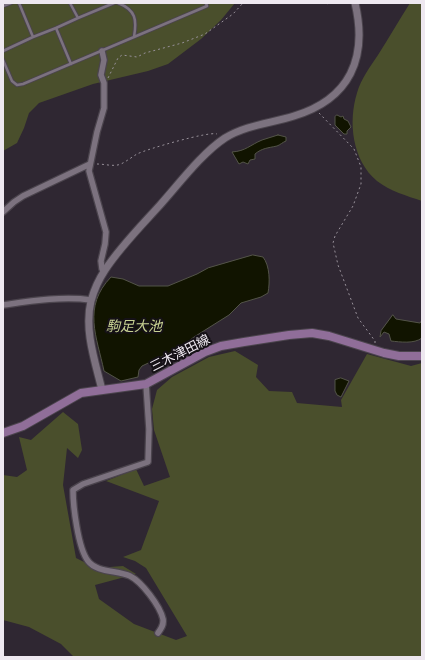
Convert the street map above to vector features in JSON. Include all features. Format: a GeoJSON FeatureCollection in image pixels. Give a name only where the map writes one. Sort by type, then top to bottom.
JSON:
{"type":"FeatureCollection","features":[{"type":"Feature","properties":{"kind":"main road","name":"三木津田線"},"geometry":{"type":"LineString","coordinates":[[3,433],[23,426],[82,394],[146,384],[205,352],[221,346],[272,337],[312,333],[329,336],[399,356],[422,356]]}},
{"type":"Feature","properties":{"kind":"street"},"geometry":{"type":"LineString","coordinates":[[102,390],[92,351],[89,315],[91,300],[105,270],[121,249],[193,168],[215,146],[226,138],[243,130],[314,109],[330,99],[342,88],[351,73],[360,44],[355,3]]}},
{"type":"Feature","properties":{"kind":"street"},"geometry":{"type":"LineString","coordinates":[[102,51],[104,60],[101,75],[104,83],[104,108],[97,132],[90,164],[90,171],[106,232],[101,261],[102,269],[105,270]]}},
{"type":"Feature","properties":{"kind":"street"},"geometry":{"type":"LineString","coordinates":[[3,212],[23,196],[90,164]]}},
{"type":"Feature","properties":{"kind":"street"},"geometry":{"type":"LineString","coordinates":[[3,305],[36,300],[91,300]]}},
{"type":"Feature","properties":{"kind":"street"},"geometry":{"type":"LineString","coordinates":[[146,384],[149,429],[148,462],[83,484],[73,490],[73,500],[82,549],[87,560],[91,564],[104,570],[124,574],[137,580],[148,592],[159,609],[163,620],[162,627],[158,633]]}},
{"type":"Feature","properties":{"kind":"lane"},"geometry":{"type":"LineString","coordinates":[[3,6],[11,3]]}},
{"type":"Feature","properties":{"kind":"lane"},"geometry":{"type":"LineString","coordinates":[[19,3],[33,37]]}},
{"type":"Feature","properties":{"kind":"lane"},"geometry":{"type":"LineString","coordinates":[[70,3],[78,18]]}},
{"type":"Feature","properties":{"kind":"lane"},"geometry":{"type":"LineString","coordinates":[[3,51],[114,3]]}},
{"type":"Feature","properties":{"kind":"lane"},"geometry":{"type":"LineString","coordinates":[[118,3],[128,9],[136,20],[134,37]]}},
{"type":"Feature","properties":{"kind":"lane"},"geometry":{"type":"LineString","coordinates":[[3,60],[12,81],[17,85],[23,84],[207,6],[206,3]]}},
{"type":"Feature","properties":{"kind":"lane"},"geometry":{"type":"LineString","coordinates":[[56,28],[71,64]]}},
{"type":"Feature","properties":{"kind":"path"},"geometry":{"type":"LineString","coordinates":[[104,83],[118,58],[122,55],[137,57],[145,53],[182,43],[205,34],[233,14],[243,3]]}},
{"type":"Feature","properties":{"kind":"path"},"geometry":{"type":"LineString","coordinates":[[314,109],[322,114],[354,149],[361,167],[361,184],[353,206],[335,236],[334,243],[338,265],[358,318],[375,341],[374,350]]}},
{"type":"Feature","properties":{"kind":"path"},"geometry":{"type":"LineString","coordinates":[[90,164],[121,164],[138,154],[194,136],[215,133],[226,138]]}},
{"type":"Feature","properties":{"kind":"green space"},"geometry":{"type":"Polygon","coordinates":[[[3,3],[235,3],[221,20],[201,39],[168,64],[148,71],[93,84],[39,103],[29,113],[17,143],[3,151],[3,3]]]}},
{"type":"Feature","properties":{"kind":"green space"},"geometry":{"type":"Polygon","coordinates":[[[410,3],[422,3],[422,201],[387,188],[377,181],[362,162],[357,152],[353,128],[354,104],[361,83],[410,3]]]}},
{"type":"Feature","properties":{"kind":"green space"},"geometry":{"type":"Polygon","coordinates":[[[235,351],[258,365],[256,377],[269,391],[292,392],[297,403],[342,407],[341,400],[367,354],[411,366],[422,363],[422,657],[74,657],[61,644],[29,627],[3,620],[3,475],[17,477],[27,470],[19,437],[31,440],[63,412],[78,424],[82,450],[78,458],[67,448],[63,485],[76,558],[96,568],[123,566],[136,574],[95,585],[99,599],[134,624],[176,640],[187,636],[146,568],[135,561],[123,557],[141,550],[159,501],[106,481],[136,469],[144,486],[170,477],[154,430],[152,409],[157,390],[172,377],[209,357],[235,351]]]}},
{"type":"Feature","properties":{"kind":"water"},"geometry":{"type":"Polygon","coordinates":[[[337,115],[341,117],[343,116],[344,119],[348,121],[351,127],[347,131],[347,134],[344,134],[335,125],[335,117],[337,115]]]}},
{"type":"Feature","properties":{"kind":"water"},"geometry":{"type":"Polygon","coordinates":[[[278,135],[286,137],[286,141],[277,146],[260,150],[255,154],[255,159],[250,160],[248,164],[243,162],[239,164],[232,152],[248,148],[262,140],[278,135]]]}},
{"type":"Feature","properties":{"kind":"water","name":"駒足大池"},"geometry":{"type":"Polygon","coordinates":[[[253,255],[263,257],[267,265],[269,279],[268,293],[261,297],[241,303],[229,315],[194,337],[180,348],[142,366],[139,370],[138,377],[121,381],[104,371],[95,334],[94,311],[102,288],[111,277],[123,279],[139,286],[168,286],[208,268],[253,255]]]}},
{"type":"Feature","properties":{"kind":"water"},"geometry":{"type":"Polygon","coordinates":[[[393,315],[396,319],[420,323],[422,320],[422,338],[411,342],[391,341],[389,334],[384,332],[380,337],[381,331],[393,315]]]}},
{"type":"Feature","properties":{"kind":"water"},"geometry":{"type":"Polygon","coordinates":[[[341,378],[349,381],[341,397],[337,395],[335,391],[335,380],[341,378]]]}}]}
